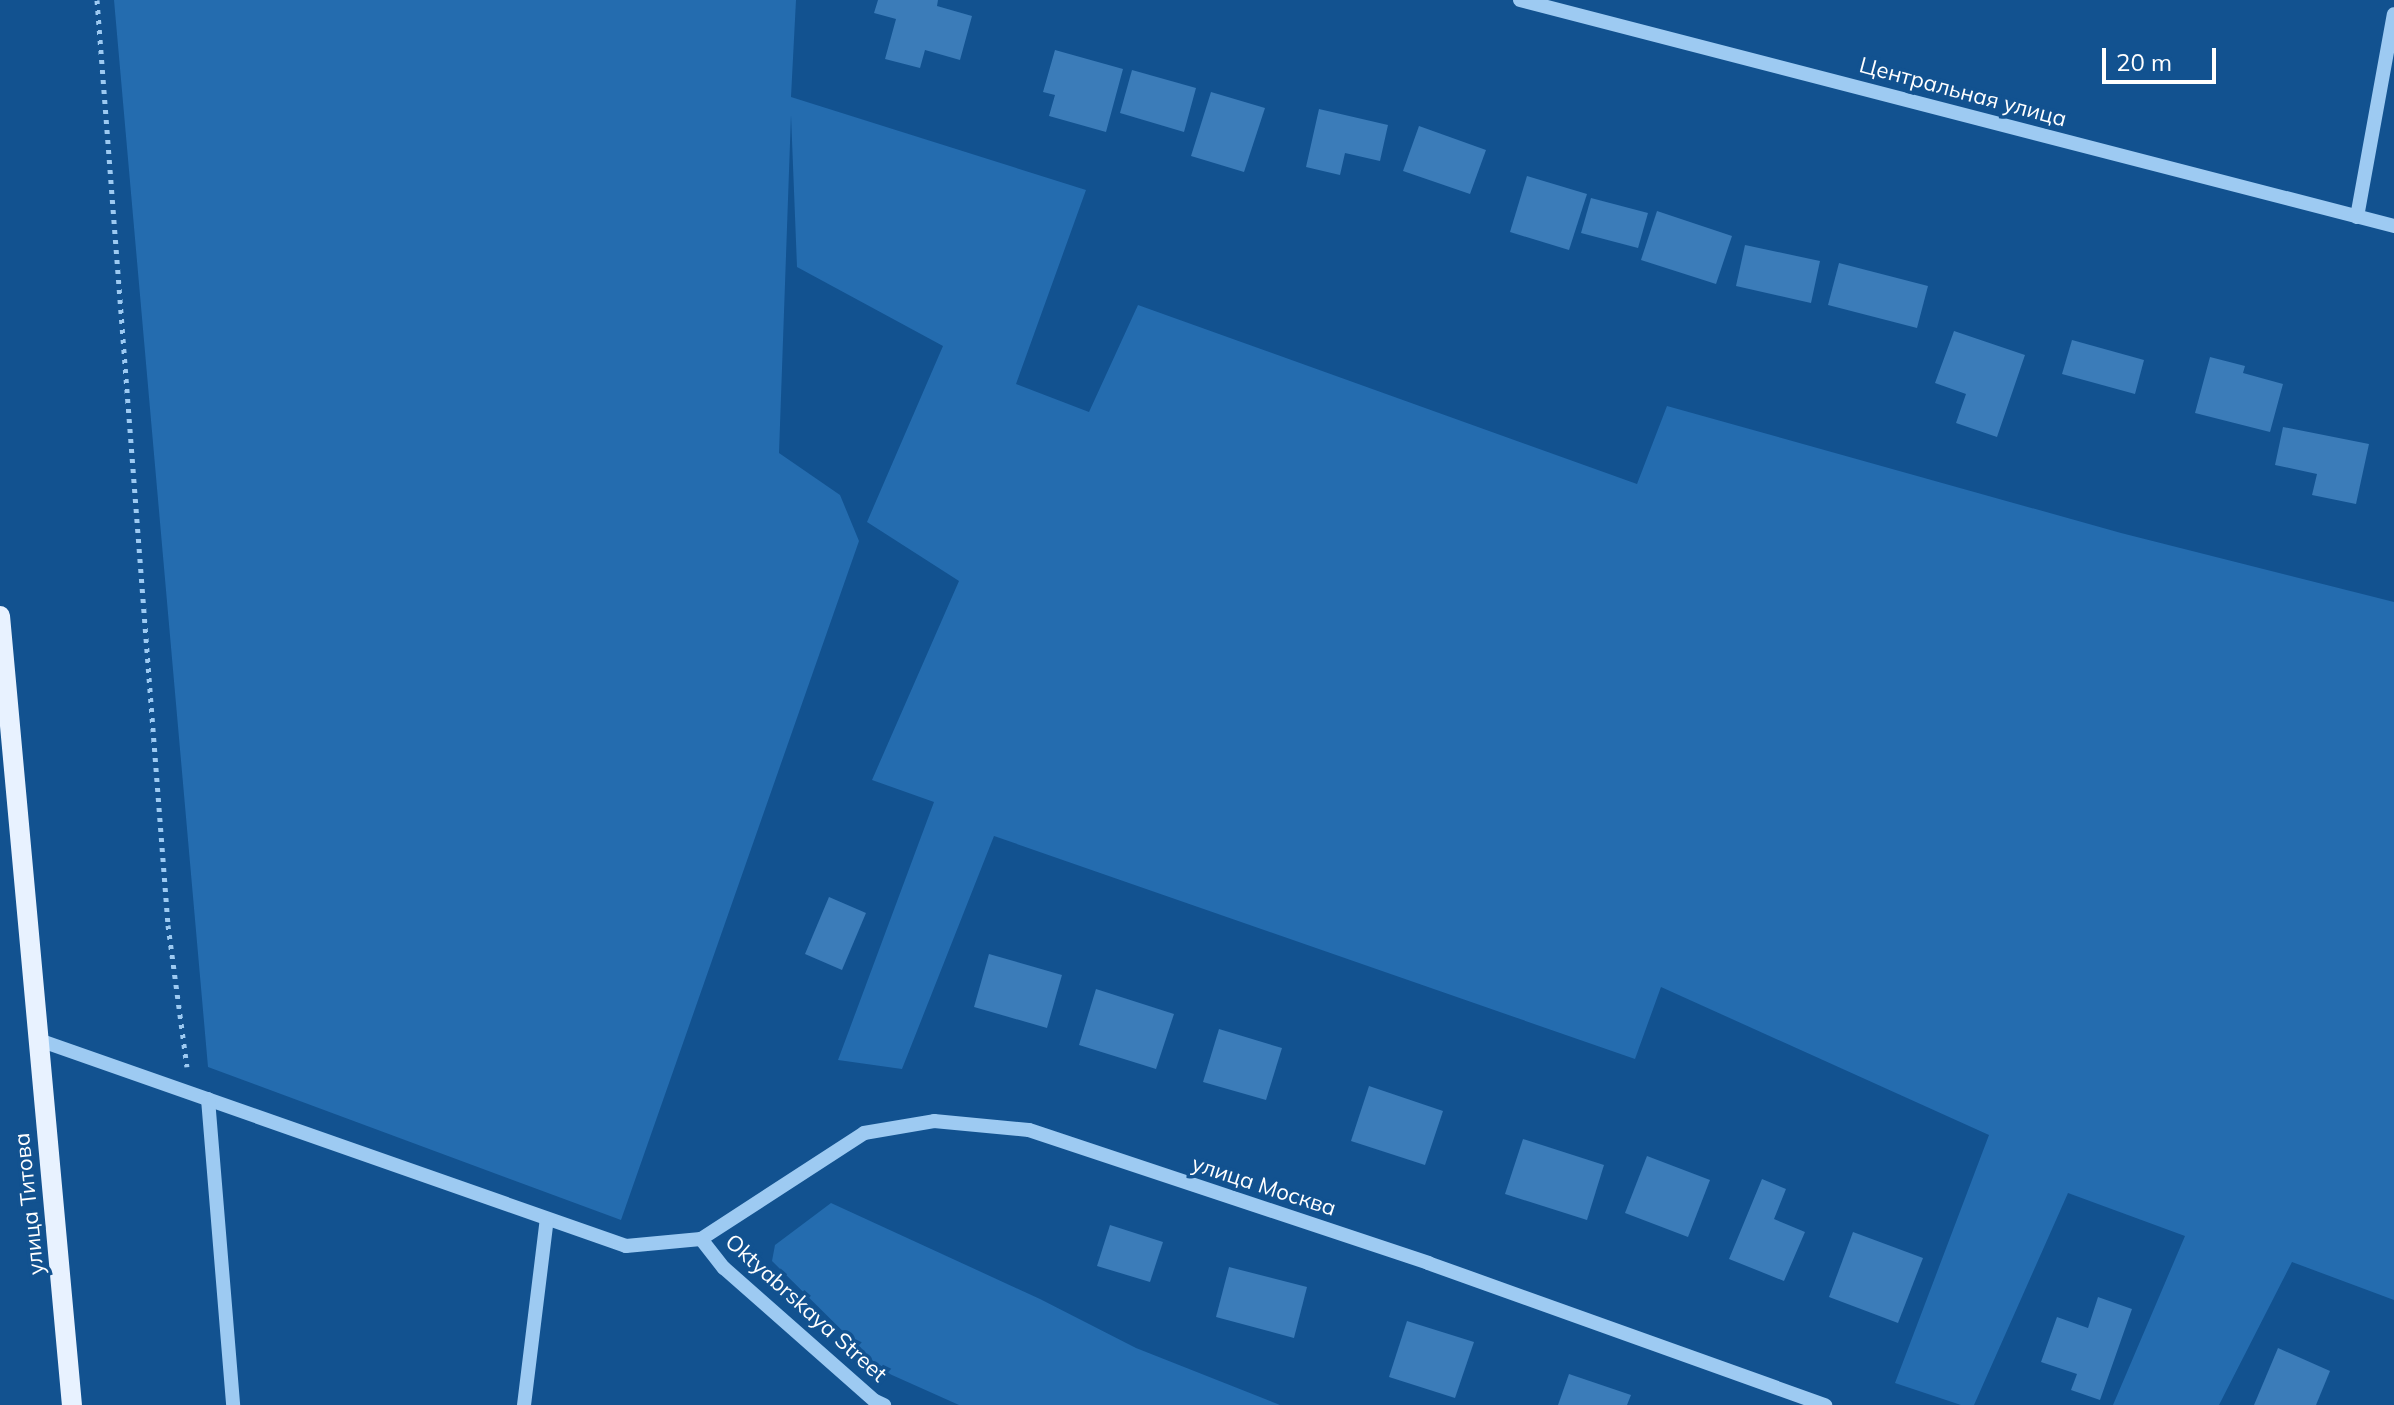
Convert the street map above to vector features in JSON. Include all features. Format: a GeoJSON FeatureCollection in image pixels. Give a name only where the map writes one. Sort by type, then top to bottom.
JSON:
{"type":"FeatureCollection","features":[{"type":"Feature","properties":{"kind":"main road","name":"улица Титова"},"geometry":{"type":"LineString","coordinates":[[0,616],[36,1039],[72,1405]]}},
{"type":"Feature","properties":{"kind":"street","name":"Центральная улица"},"geometry":{"type":"LineString","coordinates":[[1520,0],[2394,226]]}},
{"type":"Feature","properties":{"kind":"street"},"geometry":{"type":"LineString","coordinates":[[2357,217],[2394,14]]}},
{"type":"Feature","properties":{"kind":"street"},"geometry":{"type":"LineString","coordinates":[[36,1039],[626,1246],[701,1239]]}},
{"type":"Feature","properties":{"kind":"street"},"geometry":{"type":"LineString","coordinates":[[208,1099],[233,1405]]}},
{"type":"Feature","properties":{"kind":"street","name":"улица Москва"},"geometry":{"type":"LineString","coordinates":[[701,1239],[864,1133],[934,1121],[1029,1130],[1428,1263],[1825,1405]]}},
{"type":"Feature","properties":{"kind":"street"},"geometry":{"type":"LineString","coordinates":[[524,1405],[547,1219]]}},
{"type":"Feature","properties":{"kind":"street","name":"Oktyabrskaya Street"},"geometry":{"type":"LineString","coordinates":[[701,1239],[724,1268],[875,1401],[884,1405]]}},
{"type":"Feature","properties":{"kind":"path"},"geometry":{"type":"LineString","coordinates":[[97,0],[166,909],[191,1093]]}},
{"type":"Feature","properties":{"kind":"shaded area"},"geometry":{"type":"Polygon","coordinates":[[[114,0],[796,0],[791,97],[1086,190],[1016,384],[1089,412],[1138,305],[1637,484],[1667,406],[2121,533],[2394,602],[2394,1300],[2292,1262],[2219,1405],[2113,1405],[2185,1236],[2068,1193],[1974,1405],[1961,1405],[1895,1383],[1989,1135],[1661,987],[1635,1059],[994,836],[902,1069],[838,1060],[934,802],[872,780],[959,581],[867,522],[943,346],[797,267],[791,115],[779,453],[840,495],[859,541],[621,1220],[208,1067],[114,0]]]}},
{"type":"Feature","properties":{"kind":"shaded area"},"geometry":{"type":"Polygon","coordinates":[[[831,1203],[1040,1299],[1136,1348],[1280,1405],[959,1405],[883,1371],[772,1261],[775,1245],[831,1203]]]}},
{"type":"Feature","properties":{"kind":"building"},"geometry":{"type":"Polygon","coordinates":[[[878,0],[938,0],[937,6],[972,16],[960,60],[925,50],[920,68],[885,59],[896,19],[874,13],[878,0]]]}},
{"type":"Feature","properties":{"kind":"building"},"geometry":{"type":"Polygon","coordinates":[[[1055,50],[1123,69],[1106,132],[1049,116],[1055,95],[1043,92],[1055,50]]]}},
{"type":"Feature","properties":{"kind":"building"},"geometry":{"type":"Polygon","coordinates":[[[1132,70],[1196,88],[1184,132],[1120,113],[1132,70]]]}},
{"type":"Feature","properties":{"kind":"building"},"geometry":{"type":"Polygon","coordinates":[[[1211,92],[1265,108],[1244,172],[1191,156],[1211,92]]]}},
{"type":"Feature","properties":{"kind":"building"},"geometry":{"type":"Polygon","coordinates":[[[1319,109],[1388,125],[1380,161],[1345,153],[1340,175],[1306,167],[1319,109]]]}},
{"type":"Feature","properties":{"kind":"building"},"geometry":{"type":"Polygon","coordinates":[[[1419,126],[1486,150],[1470,194],[1403,171],[1419,126]]]}},
{"type":"Feature","properties":{"kind":"building"},"geometry":{"type":"Polygon","coordinates":[[[1527,176],[1587,194],[1569,250],[1510,232],[1527,176]]]}},
{"type":"Feature","properties":{"kind":"building"},"geometry":{"type":"Polygon","coordinates":[[[1591,198],[1648,213],[1638,248],[1581,233],[1591,198]]]}},
{"type":"Feature","properties":{"kind":"building"},"geometry":{"type":"Polygon","coordinates":[[[1657,211],[1732,236],[1716,284],[1641,260],[1657,211]]]}},
{"type":"Feature","properties":{"kind":"building"},"geometry":{"type":"Polygon","coordinates":[[[1745,245],[1820,261],[1811,303],[1736,286],[1745,245]]]}},
{"type":"Feature","properties":{"kind":"building"},"geometry":{"type":"Polygon","coordinates":[[[1839,263],[1928,286],[1917,328],[1828,305],[1839,263]]]}},
{"type":"Feature","properties":{"kind":"building"},"geometry":{"type":"Polygon","coordinates":[[[1954,331],[2025,355],[1997,437],[1956,423],[1966,394],[1935,383],[1954,331]]]}},
{"type":"Feature","properties":{"kind":"building"},"geometry":{"type":"Polygon","coordinates":[[[2072,340],[2144,360],[2135,394],[2062,374],[2072,340]]]}},
{"type":"Feature","properties":{"kind":"building"},"geometry":{"type":"Polygon","coordinates":[[[2210,357],[2245,366],[2243,373],[2283,384],[2270,432],[2195,413],[2210,357]]]}},
{"type":"Feature","properties":{"kind":"building"},"geometry":{"type":"Polygon","coordinates":[[[2283,427],[2369,444],[2356,504],[2312,495],[2317,474],[2275,465],[2283,427]]]}},
{"type":"Feature","properties":{"kind":"building"},"geometry":{"type":"Polygon","coordinates":[[[829,897],[866,913],[842,970],[805,954],[829,897]]]}},
{"type":"Feature","properties":{"kind":"building"},"geometry":{"type":"Polygon","coordinates":[[[989,954],[1062,975],[1047,1028],[974,1007],[989,954]]]}},
{"type":"Feature","properties":{"kind":"building"},"geometry":{"type":"Polygon","coordinates":[[[1096,989],[1174,1014],[1156,1069],[1079,1045],[1096,989]]]}},
{"type":"Feature","properties":{"kind":"building"},"geometry":{"type":"Polygon","coordinates":[[[1219,1029],[1282,1048],[1266,1100],[1203,1082],[1219,1029]]]}},
{"type":"Feature","properties":{"kind":"building"},"geometry":{"type":"Polygon","coordinates":[[[1369,1086],[1443,1111],[1425,1165],[1351,1141],[1369,1086]]]}},
{"type":"Feature","properties":{"kind":"building"},"geometry":{"type":"Polygon","coordinates":[[[1523,1139],[1604,1165],[1587,1220],[1505,1194],[1523,1139]]]}},
{"type":"Feature","properties":{"kind":"building"},"geometry":{"type":"Polygon","coordinates":[[[1647,1156],[1710,1180],[1688,1237],[1625,1213],[1647,1156]]]}},
{"type":"Feature","properties":{"kind":"building"},"geometry":{"type":"Polygon","coordinates":[[[1762,1179],[1786,1189],[1774,1219],[1805,1232],[1784,1281],[1729,1259],[1762,1179]]]}},
{"type":"Feature","properties":{"kind":"building"},"geometry":{"type":"Polygon","coordinates":[[[1110,1225],[1163,1242],[1150,1282],[1097,1266],[1110,1225]]]}},
{"type":"Feature","properties":{"kind":"building"},"geometry":{"type":"Polygon","coordinates":[[[1853,1232],[1923,1258],[1898,1323],[1829,1297],[1853,1232]]]}},
{"type":"Feature","properties":{"kind":"building"},"geometry":{"type":"Polygon","coordinates":[[[1229,1267],[1307,1287],[1294,1338],[1216,1317],[1229,1267]]]}},
{"type":"Feature","properties":{"kind":"building"},"geometry":{"type":"Polygon","coordinates":[[[2098,1297],[2132,1309],[2100,1400],[2071,1390],[2077,1374],[2041,1362],[2057,1317],[2088,1328],[2098,1297]]]}},
{"type":"Feature","properties":{"kind":"building"},"geometry":{"type":"Polygon","coordinates":[[[1407,1321],[1474,1342],[1455,1398],[1389,1377],[1407,1321]]]}},
{"type":"Feature","properties":{"kind":"building"},"geometry":{"type":"Polygon","coordinates":[[[2278,1348],[2330,1371],[2316,1405],[2254,1405],[2278,1348]]]}},
{"type":"Feature","properties":{"kind":"building"},"geometry":{"type":"Polygon","coordinates":[[[1569,1374],[1631,1395],[1627,1405],[1558,1405],[1569,1374]]]}}]}
